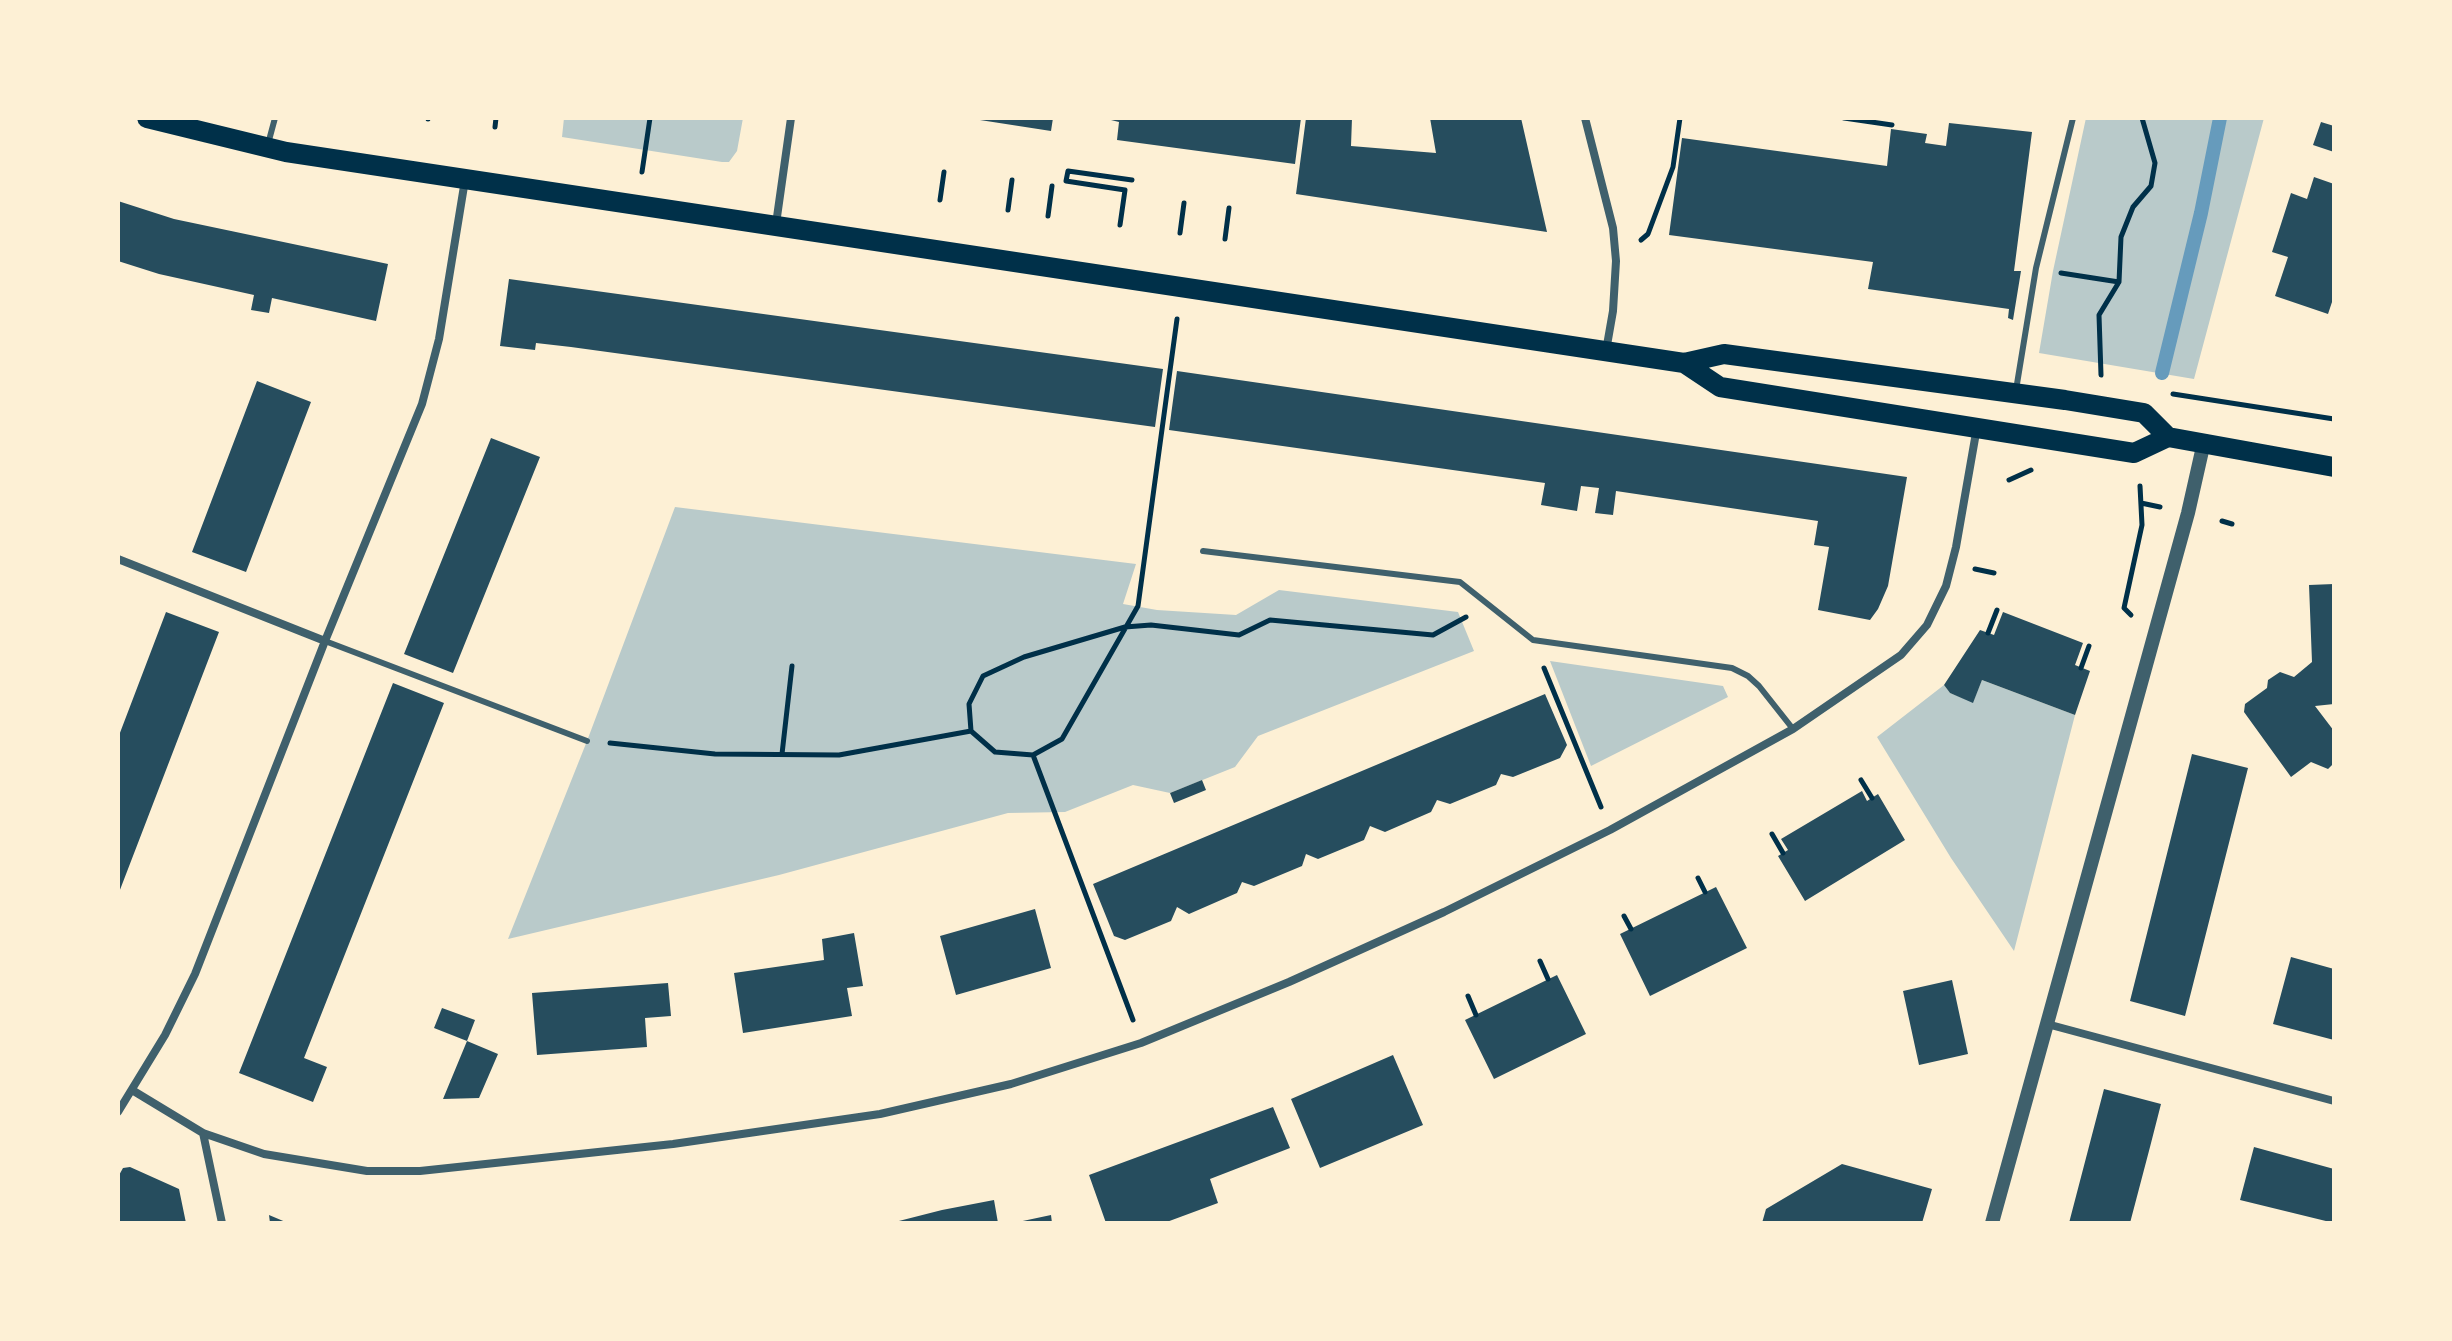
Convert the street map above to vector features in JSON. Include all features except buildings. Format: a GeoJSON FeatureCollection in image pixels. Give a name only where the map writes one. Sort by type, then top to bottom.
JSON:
{"type":"FeatureCollection","features":[{"type":"Feature","properties":{"kind":"main road"},"geometry":{"type":"LineString","coordinates":[[147,118],[267,148],[1606,352],[1684,363],[1724,354],[2144,413],[2168,437]]}},
{"type":"Feature","properties":{"kind":"main road"},"geometry":{"type":"LineString","coordinates":[[1684,363],[1720,387],[2134,453],[2168,437],[2334,467]]}},
{"type":"Feature","properties":{"kind":"street"},"geometry":{"type":"LineString","coordinates":[[776,226],[791,118]]}},
{"type":"Feature","properties":{"kind":"street"},"geometry":{"type":"LineString","coordinates":[[1585,118],[1613,228],[1616,261],[1613,311],[1606,352]]}},
{"type":"Feature","properties":{"kind":"street"},"geometry":{"type":"LineString","coordinates":[[118,1112],[165,1035],[195,974],[325,641],[422,404],[439,339],[465,179]]}},
{"type":"Feature","properties":{"kind":"street"},"geometry":{"type":"LineString","coordinates":[[132,1090],[203,1133],[264,1154],[367,1171],[420,1171],[673,1144],[880,1114],[1011,1084],[1141,1043],[1289,982],[1444,912],[1610,830],[1793,729],[1901,655],[1927,625],[1946,586],[1977,426]]}},
{"type":"Feature","properties":{"kind":"street"},"geometry":{"type":"LineString","coordinates":[[1992,1223],[2188,513],[2204,442]]}},
{"type":"Feature","properties":{"kind":"street"},"geometry":{"type":"LineString","coordinates":[[118,559],[325,641]]}},
{"type":"Feature","properties":{"kind":"street"},"geometry":{"type":"LineString","coordinates":[[2047,1024],[2334,1101]]}},
{"type":"Feature","properties":{"kind":"street"},"geometry":{"type":"LineString","coordinates":[[203,1133],[222,1223]]}},
{"type":"Feature","properties":{"kind":"lane"},"geometry":{"type":"LineString","coordinates":[[267,148],[275,118]]}},
{"type":"Feature","properties":{"kind":"lane"},"geometry":{"type":"LineString","coordinates":[[2015,393],[2036,268],[2073,118]]}},
{"type":"Feature","properties":{"kind":"lane"},"geometry":{"type":"LineString","coordinates":[[1203,551],[1460,582],[1533,640],[1732,668],[1759,686],[1793,729]]}},
{"type":"Feature","properties":{"kind":"lane"},"geometry":{"type":"LineString","coordinates":[[325,641],[587,741]]}},
{"type":"Feature","properties":{"kind":"path"},"geometry":{"type":"LineString","coordinates":[[495,127],[496,118]]}},
{"type":"Feature","properties":{"kind":"path"},"geometry":{"type":"LineString","coordinates":[[638,205],[650,118]]}},
{"type":"Feature","properties":{"kind":"path"},"geometry":{"type":"LineString","coordinates":[[1616,261],[1648,234],[1673,167],[1680,118]]}},
{"type":"Feature","properties":{"kind":"path"},"geometry":{"type":"LineString","coordinates":[[1844,118],[1892,125]]}},
{"type":"Feature","properties":{"kind":"path"},"geometry":{"type":"LineString","coordinates":[[2101,382],[2099,315],[2119,282],[2121,237],[2133,207],[2151,186],[2155,163],[2142,118]]}},
{"type":"Feature","properties":{"kind":"path"},"geometry":{"type":"LineString","coordinates":[[1120,225],[1125,190],[1066,181],[1068,171],[1132,180]]}},
{"type":"Feature","properties":{"kind":"path"},"geometry":{"type":"LineString","coordinates":[[940,200],[944,172]]}},
{"type":"Feature","properties":{"kind":"path"},"geometry":{"type":"LineString","coordinates":[[1008,210],[1012,180]]}},
{"type":"Feature","properties":{"kind":"path"},"geometry":{"type":"LineString","coordinates":[[1048,216],[1052,186]]}},
{"type":"Feature","properties":{"kind":"path"},"geometry":{"type":"LineString","coordinates":[[1180,233],[1184,203]]}},
{"type":"Feature","properties":{"kind":"path"},"geometry":{"type":"LineString","coordinates":[[1225,239],[1229,208]]}},
{"type":"Feature","properties":{"kind":"path"},"geometry":{"type":"LineString","coordinates":[[2036,268],[2119,282]]}},
{"type":"Feature","properties":{"kind":"path"},"geometry":{"type":"LineString","coordinates":[[1181,286],[1138,606],[1125,627],[1062,739],[1033,755],[995,752],[971,731],[969,704],[983,676],[1024,657],[1125,627],[1151,625],[1239,635],[1270,620],[1433,635],[1462,619]]}},
{"type":"Feature","properties":{"kind":"path"},"geometry":{"type":"LineString","coordinates":[[2167,393],[2334,419]]}},
{"type":"Feature","properties":{"kind":"path"},"geometry":{"type":"LineString","coordinates":[[2139,624],[2124,608],[2142,525],[2141,487]]}},
{"type":"Feature","properties":{"kind":"path"},"geometry":{"type":"LineString","coordinates":[[2141,503],[2166,508]]}},
{"type":"Feature","properties":{"kind":"path"},"geometry":{"type":"LineString","coordinates":[[2222,521],[2232,524]]}},
{"type":"Feature","properties":{"kind":"path"},"geometry":{"type":"LineString","coordinates":[[1988,633],[1997,610]]}},
{"type":"Feature","properties":{"kind":"path"},"geometry":{"type":"LineString","coordinates":[[1533,640],[1610,830]]}},
{"type":"Feature","properties":{"kind":"path"},"geometry":{"type":"LineString","coordinates":[[2081,668],[2089,646]]}},
{"type":"Feature","properties":{"kind":"path"},"geometry":{"type":"LineString","coordinates":[[782,754],[792,666]]}},
{"type":"Feature","properties":{"kind":"path"},"geometry":{"type":"LineString","coordinates":[[587,741],[715,754],[839,755],[971,731]]}},
{"type":"Feature","properties":{"kind":"path"},"geometry":{"type":"LineString","coordinates":[[1033,755],[1141,1043]]}},
{"type":"Feature","properties":{"kind":"path"},"geometry":{"type":"LineString","coordinates":[[1861,780],[1872,798]]}},
{"type":"Feature","properties":{"kind":"path"},"geometry":{"type":"LineString","coordinates":[[1772,834],[1783,853]]}},
{"type":"Feature","properties":{"kind":"path"},"geometry":{"type":"LineString","coordinates":[[1698,878],[1705,892]]}},
{"type":"Feature","properties":{"kind":"path"},"geometry":{"type":"LineString","coordinates":[[1624,916],[1631,929]]}},
{"type":"Feature","properties":{"kind":"path"},"geometry":{"type":"LineString","coordinates":[[1540,961],[1548,979]]}},
{"type":"Feature","properties":{"kind":"path"},"geometry":{"type":"LineString","coordinates":[[1468,996],[1476,1015]]}},
{"type":"Feature","properties":{"kind":"shaded area"},"geometry":{"type":"Polygon","coordinates":[[[564,118],[743,118],[737,151],[729,162],[722,162],[562,137],[564,118]]]}},
{"type":"Feature","properties":{"kind":"shaded area"},"geometry":{"type":"Polygon","coordinates":[[[2086,118],[2264,118],[2194,379],[2039,353],[2086,118]]]}},
{"type":"Feature","properties":{"kind":"shaded area"},"geometry":{"type":"Polygon","coordinates":[[[675,507],[1136,564],[1123,604],[1157,610],[1236,615],[1279,590],[1458,612],[1474,651],[1258,736],[1235,767],[1170,793],[1133,785],[1065,812],[1008,813],[779,875],[508,939],[675,507]]]}},
{"type":"Feature","properties":{"kind":"shaded area"},"geometry":{"type":"Polygon","coordinates":[[[1550,661],[1723,686],[1728,697],[1591,766],[1550,661]]]}},
{"type":"Feature","properties":{"kind":"shaded area"},"geometry":{"type":"Polygon","coordinates":[[[1982,680],[2075,715],[2014,951],[1951,858],[1877,737],[1944,685],[1950,693],[1973,702],[1982,680]]]}},
{"type":"Feature","properties":{"kind":"waterway"},"geometry":{"type":"LineString","coordinates":[[2162,373],[2201,213],[2220,118]]}}]}
